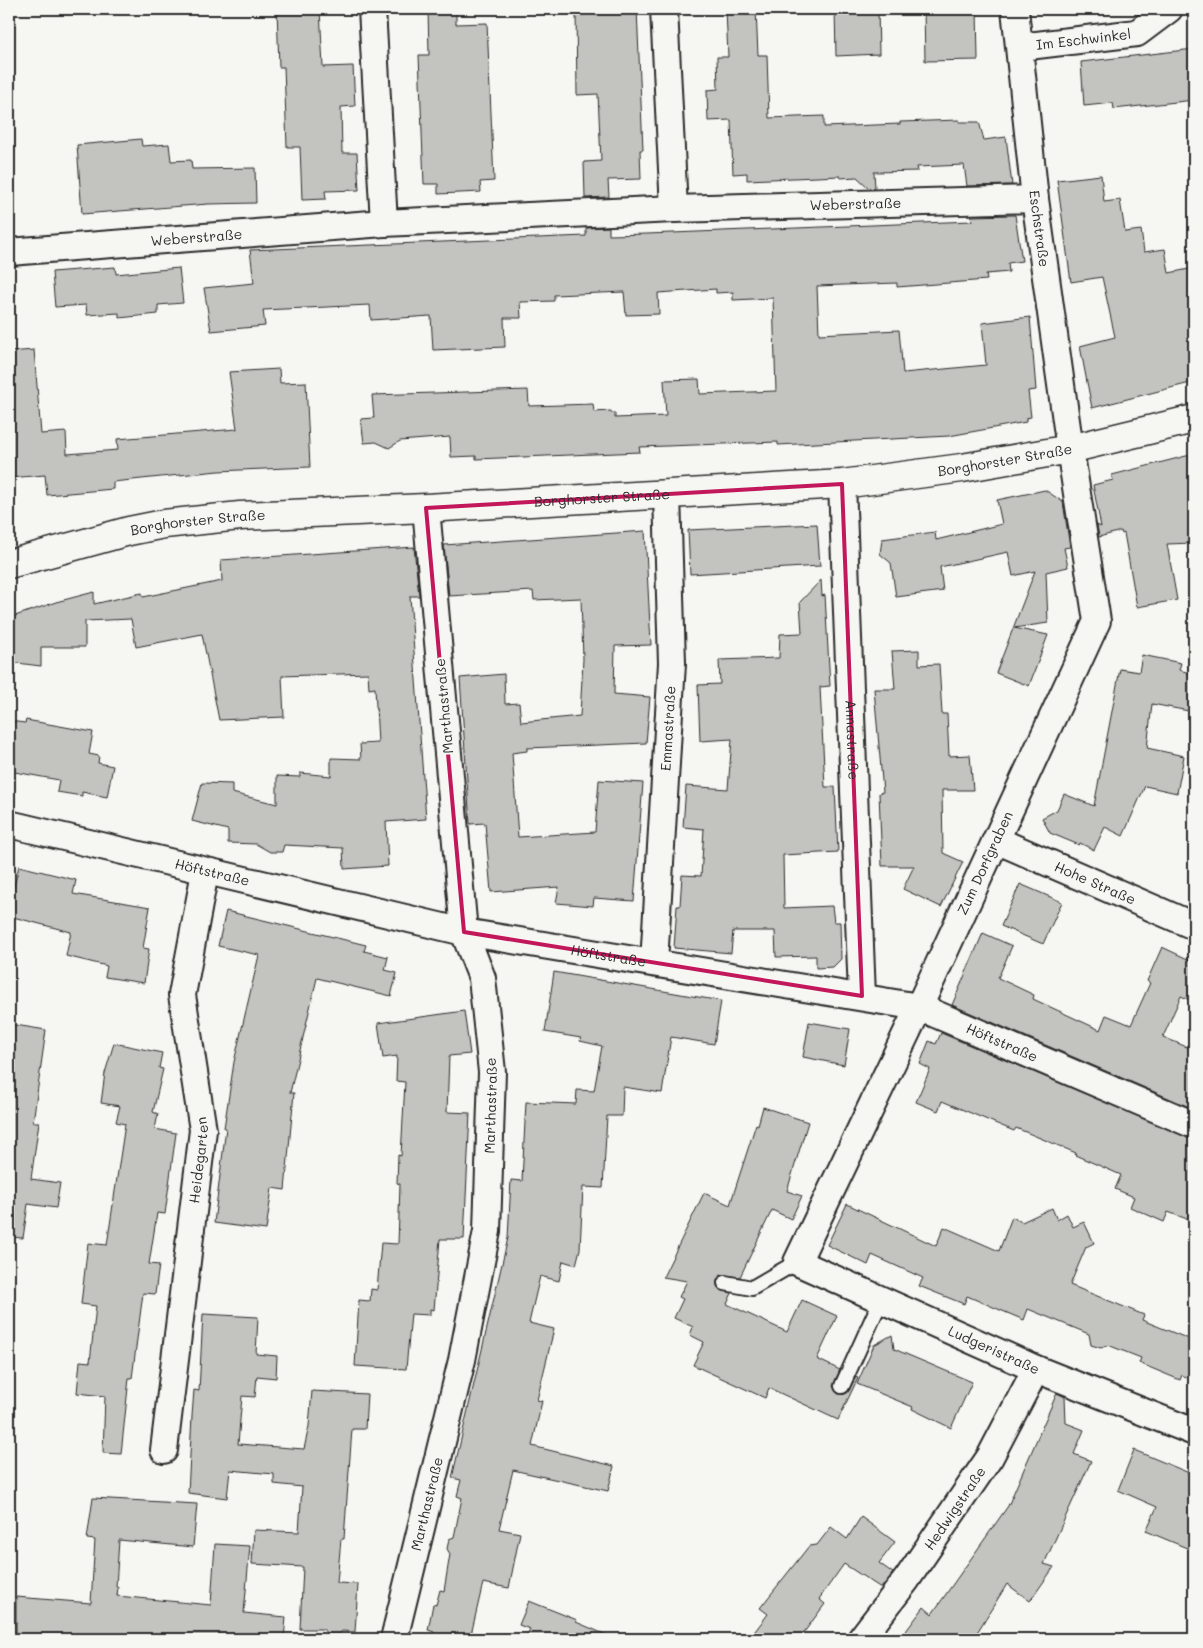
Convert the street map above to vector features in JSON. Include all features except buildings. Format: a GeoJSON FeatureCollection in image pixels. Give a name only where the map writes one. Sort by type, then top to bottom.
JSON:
{"type":"FeatureCollection","features":[{"type":"Feature","properties":{"kind":"main road","name":"Borghorster Straße"},"geometry":{"type":"LineString","coordinates":[[9,564],[129,530],[164,524],[240,516],[426,508],[842,484],[970,466],[1070,449],[1194,419]]}},
{"type":"Feature","properties":{"kind":"street"},"geometry":{"type":"LineString","coordinates":[[372,9],[384,224]]}},
{"type":"Feature","properties":{"kind":"street"},"geometry":{"type":"LineString","coordinates":[[664,9],[674,209]]}},
{"type":"Feature","properties":{"kind":"street","name":"Eschstraße"},"geometry":{"type":"LineString","coordinates":[[1015,9],[1035,199],[1070,449]]}},
{"type":"Feature","properties":{"kind":"street","name":"Im Eschwinkel"},"geometry":{"type":"LineString","coordinates":[[1020,47],[1137,33],[1169,9]]}},
{"type":"Feature","properties":{"kind":"street","name":"Weberstraße"},"geometry":{"type":"LineString","coordinates":[[9,252],[384,224],[674,209],[1035,199]]}},
{"type":"Feature","properties":{"kind":"street","name":"Zum Dorfgraben"},"geometry":{"type":"LineString","coordinates":[[797,1262],[920,1007],[1097,621],[1070,449]]}},
{"type":"Feature","properties":{"kind":"street","name":"Annastraße"},"geometry":{"type":"LineString","coordinates":[[842,484],[862,996]]}},
{"type":"Feature","properties":{"kind":"street","name":"Emmastraße"},"geometry":{"type":"LineString","coordinates":[[654,962],[672,663],[667,494]]}},
{"type":"Feature","properties":{"kind":"street","name":"Marthastraße"},"geometry":{"type":"LineString","coordinates":[[394,1639],[462,1360],[487,1231],[492,1072],[482,978],[464,932],[426,508]]}},
{"type":"Feature","properties":{"kind":"street","name":"Höftstraße"},"geometry":{"type":"LineString","coordinates":[[9,824],[464,932],[920,1007],[1194,1125]]}},
{"type":"Feature","properties":{"kind":"street","name":"Hohe Straße"},"geometry":{"type":"LineString","coordinates":[[996,840],[1194,926]]}},
{"type":"Feature","properties":{"kind":"street","name":"Heidegarten"},"geometry":{"type":"LineString","coordinates":[[164,1450],[203,1130],[182,996],[205,872]]}},
{"type":"Feature","properties":{"kind":"street","name":"Ludgeristraße"},"geometry":{"type":"LineString","coordinates":[[797,1262],[1036,1369],[1194,1432]]}},
{"type":"Feature","properties":{"kind":"street","name":"Hedwigstraße"},"geometry":{"type":"LineString","coordinates":[[861,1639],[907,1579],[990,1457],[1036,1369]]}},
{"type":"Feature","properties":{"kind":"lane"},"geometry":{"type":"LineString","coordinates":[[725,1283],[752,1288],[797,1262]]}},
{"type":"Feature","properties":{"kind":"lane"},"geometry":{"type":"LineString","coordinates":[[842,1386],[881,1300]]}},
{"type":"Feature","properties":{"kind":"highlighted area"},"geometry":{"type":"Polygon","coordinates":[[[842,484],[862,996],[464,932],[426,508],[842,484]]]}}]}
